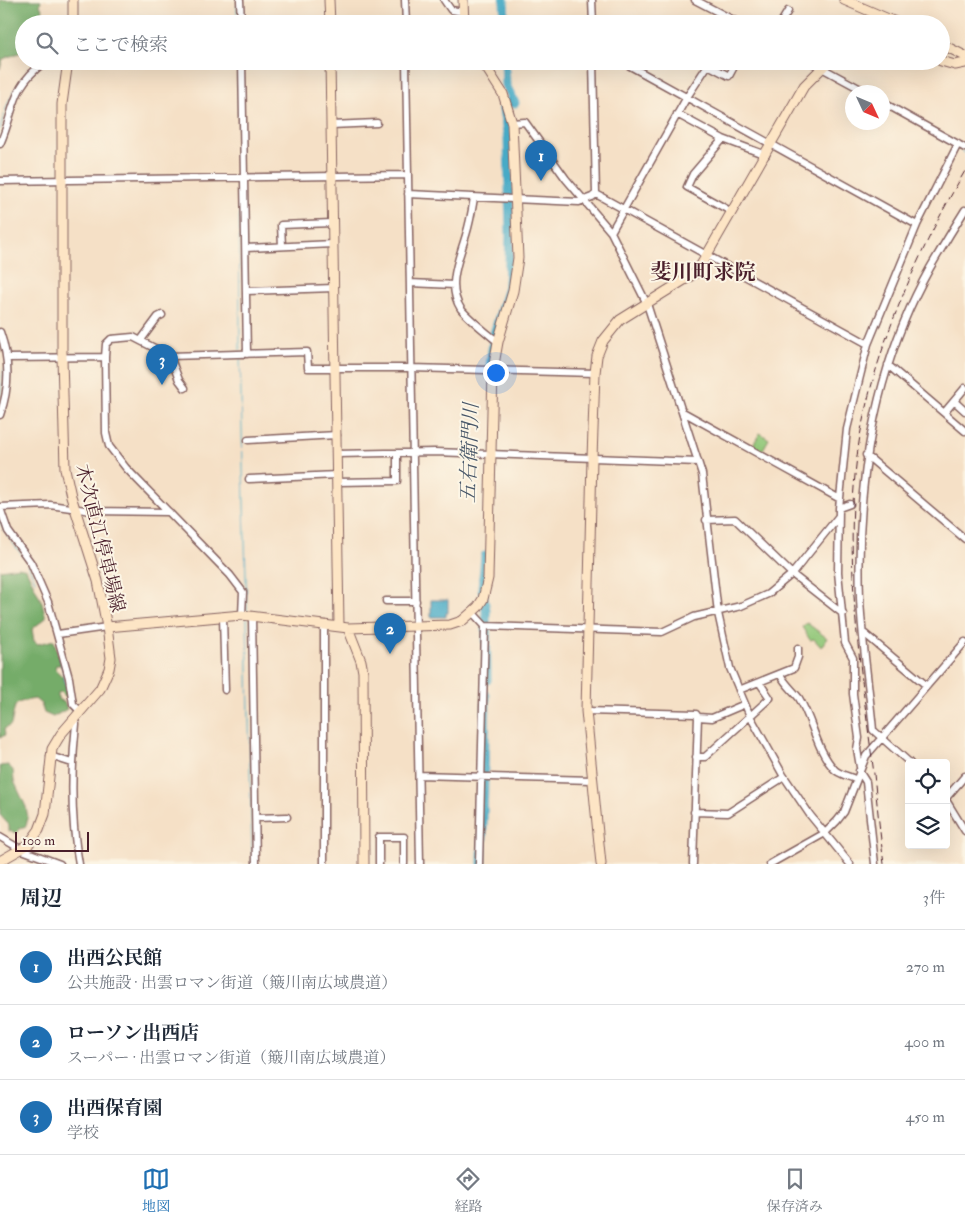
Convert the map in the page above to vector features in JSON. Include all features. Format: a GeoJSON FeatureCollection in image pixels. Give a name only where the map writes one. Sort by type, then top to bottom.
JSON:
{"type":"FeatureCollection","features":[{"type":"Feature","properties":{"kind":"street"},"geometry":{"type":"LineString","coordinates":[[73,0],[73,15]]}},
{"type":"Feature","properties":{"kind":"street"},"geometry":{"type":"LineString","coordinates":[[240,0],[240,15]]}},
{"type":"Feature","properties":{"kind":"street"},"geometry":{"type":"LineString","coordinates":[[329,0],[330,15]]}},
{"type":"Feature","properties":{"kind":"street"},"geometry":{"type":"LineString","coordinates":[[405,0],[406,15]]}},
{"type":"Feature","properties":{"kind":"street"},"geometry":{"type":"LineString","coordinates":[[444,0],[451,10],[464,12],[463,0]]}},
{"type":"Feature","properties":{"kind":"street"},"geometry":{"type":"LineString","coordinates":[[592,0],[592,15]]}},
{"type":"Feature","properties":{"kind":"street"},"geometry":{"type":"LineString","coordinates":[[695,0],[724,15]]}},
{"type":"Feature","properties":{"kind":"street"},"geometry":{"type":"LineString","coordinates":[[844,0],[879,15]]}},
{"type":"Feature","properties":{"kind":"street"},"geometry":{"type":"LineString","coordinates":[[786,15],[788,11]]}},
{"type":"Feature","properties":{"kind":"street"},"geometry":{"type":"LineString","coordinates":[[950,48],[965,56]]}},
{"type":"Feature","properties":{"kind":"street"},"geometry":{"type":"LineString","coordinates":[[950,64],[955,65],[965,63]]}},
{"type":"Feature","properties":{"kind":"street"},"geometry":{"type":"LineString","coordinates":[[0,144],[17,92],[37,70]]}},
{"type":"Feature","properties":{"kind":"street","name":"木次直江停車場線"},"geometry":{"type":"LineString","coordinates":[[0,861],[22,850],[34,838],[45,814],[50,756],[61,734],[100,689],[109,669],[111,647],[98,582],[74,507],[65,468],[62,357],[62,104],[67,70]]}},
{"type":"Feature","properties":{"kind":"street"},"geometry":{"type":"LineString","coordinates":[[242,70],[247,354]]}},
{"type":"Feature","properties":{"kind":"street"},"geometry":{"type":"LineString","coordinates":[[330,70],[337,479],[343,627],[354,643],[363,672],[364,864]]}},
{"type":"Feature","properties":{"kind":"street"},"geometry":{"type":"LineString","coordinates":[[406,70],[420,864]]}},
{"type":"Feature","properties":{"kind":"street"},"geometry":{"type":"LineString","coordinates":[[58,634],[107,627],[242,615],[343,627],[417,628],[450,625],[473,613],[483,599],[488,578],[493,370],[498,342],[516,274],[518,258],[512,123],[503,94],[488,70]]}},
{"type":"Feature","properties":{"kind":"street"},"geometry":{"type":"LineString","coordinates":[[593,70],[596,194]]}},
{"type":"Feature","properties":{"kind":"street"},"geometry":{"type":"LineString","coordinates":[[638,70],[917,225]]}},
{"type":"Feature","properties":{"kind":"street"},"geometry":{"type":"LineString","coordinates":[[611,232],[677,114],[705,70]]}},
{"type":"Feature","properties":{"kind":"street"},"geometry":{"type":"LineString","coordinates":[[718,70],[729,76],[732,70]]}},
{"type":"Feature","properties":{"kind":"street"},"geometry":{"type":"LineString","coordinates":[[601,864],[586,711],[594,373],[600,349],[611,330],[620,320],[697,272],[804,86],[819,70]]}},
{"type":"Feature","properties":{"kind":"street"},"geometry":{"type":"LineString","coordinates":[[825,70],[853,85]]}},
{"type":"Feature","properties":{"kind":"street"},"geometry":{"type":"LineString","coordinates":[[890,106],[965,148]]}},
{"type":"Feature","properties":{"kind":"street"},"geometry":{"type":"LineString","coordinates":[[677,114],[723,139],[766,155]]}},
{"type":"Feature","properties":{"kind":"street"},"geometry":{"type":"LineString","coordinates":[[512,123],[525,122],[566,179],[611,232],[647,304],[702,474],[718,613],[730,668],[750,716],[784,776],[850,864]]}},
{"type":"Feature","properties":{"kind":"street"},"geometry":{"type":"LineString","coordinates":[[331,124],[377,123]]}},
{"type":"Feature","properties":{"kind":"street"},"geometry":{"type":"LineString","coordinates":[[723,139],[693,174],[687,187],[732,212]]}},
{"type":"Feature","properties":{"kind":"street"},"geometry":{"type":"LineString","coordinates":[[875,864],[866,782],[860,769],[857,749],[859,738],[853,694],[853,658],[846,643],[838,572],[838,516],[847,428],[868,344],[917,225],[958,144]]}},
{"type":"Feature","properties":{"kind":"street"},"geometry":{"type":"LineString","coordinates":[[0,181],[408,175]]}},
{"type":"Feature","properties":{"kind":"street"},"geometry":{"type":"LineString","coordinates":[[408,194],[516,200],[585,200],[596,194]]}},
{"type":"Feature","properties":{"kind":"street"},"geometry":{"type":"LineString","coordinates":[[596,194],[868,344]]}},
{"type":"Feature","properties":{"kind":"street"},"geometry":{"type":"LineString","coordinates":[[474,198],[466,236],[458,259],[453,294],[461,308],[498,342]]}},
{"type":"Feature","properties":{"kind":"street"},"geometry":{"type":"LineString","coordinates":[[905,759],[874,730],[860,600],[855,502],[888,365],[929,270],[965,210]]}},
{"type":"Feature","properties":{"kind":"street"},"geometry":{"type":"LineString","coordinates":[[282,246],[281,225],[332,223]]}},
{"type":"Feature","properties":{"kind":"street"},"geometry":{"type":"LineString","coordinates":[[246,248],[333,244]]}},
{"type":"Feature","properties":{"kind":"street"},"geometry":{"type":"LineString","coordinates":[[410,283],[454,285]]}},
{"type":"Feature","properties":{"kind":"street"},"geometry":{"type":"LineString","coordinates":[[246,291],[334,288]]}},
{"type":"Feature","properties":{"kind":"street"},"geometry":{"type":"LineString","coordinates":[[141,340],[158,317],[162,315]]}},
{"type":"Feature","properties":{"kind":"street"},"geometry":{"type":"LineString","coordinates":[[0,332],[8,358],[6,390],[0,415]]}},
{"type":"Feature","properties":{"kind":"street"},"geometry":{"type":"LineString","coordinates":[[242,615],[242,592],[230,575],[126,468],[109,446],[106,432],[105,358],[106,344],[111,339],[123,336],[141,340],[170,356],[307,352],[308,368],[412,368],[594,373]]}},
{"type":"Feature","properties":{"kind":"street"},"geometry":{"type":"LineString","coordinates":[[170,356],[178,380],[185,388]]}},
{"type":"Feature","properties":{"kind":"street"},"geometry":{"type":"LineString","coordinates":[[8,358],[105,358]]}},
{"type":"Feature","properties":{"kind":"street"},"geometry":{"type":"LineString","coordinates":[[888,365],[965,432]]}},
{"type":"Feature","properties":{"kind":"street"},"geometry":{"type":"LineString","coordinates":[[944,413],[964,390]]}},
{"type":"Feature","properties":{"kind":"street"},"geometry":{"type":"LineString","coordinates":[[954,401],[965,411]]}},
{"type":"Feature","properties":{"kind":"street"},"geometry":{"type":"LineString","coordinates":[[682,412],[840,499]]}},
{"type":"Feature","properties":{"kind":"street"},"geometry":{"type":"LineString","coordinates":[[248,440],[337,435]]}},
{"type":"Feature","properties":{"kind":"street"},"geometry":{"type":"LineString","coordinates":[[337,454],[435,452],[698,462]]}},
{"type":"Feature","properties":{"kind":"street"},"geometry":{"type":"LineString","coordinates":[[249,479],[397,481],[397,453]]}},
{"type":"Feature","properties":{"kind":"street"},"geometry":{"type":"LineString","coordinates":[[866,454],[965,539]]}},
{"type":"Feature","properties":{"kind":"street"},"geometry":{"type":"LineString","coordinates":[[839,508],[855,502]]}},
{"type":"Feature","properties":{"kind":"street"},"geometry":{"type":"LineString","coordinates":[[81,712],[74,704],[53,616],[37,576],[8,531],[0,508],[50,505],[92,511],[169,512]]}},
{"type":"Feature","properties":{"kind":"street"},"geometry":{"type":"LineString","coordinates":[[485,626],[662,632],[694,617],[718,613],[768,594],[792,574],[838,516]]}},
{"type":"Feature","properties":{"kind":"street"},"geometry":{"type":"LineString","coordinates":[[706,520],[735,519],[792,574],[843,614]]}},
{"type":"Feature","properties":{"kind":"street"},"geometry":{"type":"LineString","coordinates":[[386,601],[416,601]]}},
{"type":"Feature","properties":{"kind":"street"},"geometry":{"type":"LineString","coordinates":[[473,613],[485,626],[479,864]]}},
{"type":"Feature","properties":{"kind":"street"},"geometry":{"type":"LineString","coordinates":[[252,616],[256,864]]}},
{"type":"Feature","properties":{"kind":"street"},"geometry":{"type":"LineString","coordinates":[[223,617],[224,690]]}},
{"type":"Feature","properties":{"kind":"street"},"geometry":{"type":"LineString","coordinates":[[324,624],[324,864]]}},
{"type":"Feature","properties":{"kind":"street"},"geometry":{"type":"LineString","coordinates":[[354,643],[357,634],[363,628]]}},
{"type":"Feature","properties":{"kind":"street"},"geometry":{"type":"LineString","coordinates":[[865,634],[927,686]]}},
{"type":"Feature","properties":{"kind":"street"},"geometry":{"type":"LineString","coordinates":[[770,864],[825,833],[844,812],[855,779],[866,756],[965,642]]}},
{"type":"Feature","properties":{"kind":"street"},"geometry":{"type":"LineString","coordinates":[[739,690],[794,668],[798,657],[798,648]]}},
{"type":"Feature","properties":{"kind":"street"},"geometry":{"type":"LineString","coordinates":[[780,674],[786,686],[798,697],[813,726],[818,744],[835,770],[855,779]]}},
{"type":"Feature","properties":{"kind":"street"},"geometry":{"type":"LineString","coordinates":[[696,757],[705,757],[770,698],[759,682]]}},
{"type":"Feature","properties":{"kind":"street"},"geometry":{"type":"LineString","coordinates":[[586,711],[696,714],[698,717],[712,718],[745,704]]}},
{"type":"Feature","properties":{"kind":"street"},"geometry":{"type":"LineString","coordinates":[[693,864],[698,717]]}},
{"type":"Feature","properties":{"kind":"street"},"geometry":{"type":"LineString","coordinates":[[74,719],[76,724],[72,763],[73,831],[79,864]]}},
{"type":"Feature","properties":{"kind":"street"},"geometry":{"type":"LineString","coordinates":[[50,756],[72,763]]}},
{"type":"Feature","properties":{"kind":"street"},"geometry":{"type":"LineString","coordinates":[[419,775],[592,780]]}},
{"type":"Feature","properties":{"kind":"street"},"geometry":{"type":"LineString","coordinates":[[694,812],[728,812],[784,776]]}},
{"type":"Feature","properties":{"kind":"street"},"geometry":{"type":"LineString","coordinates":[[950,794],[965,776]]}},
{"type":"Feature","properties":{"kind":"street"},"geometry":{"type":"LineString","coordinates":[[949,804],[965,831]]}},
{"type":"Feature","properties":{"kind":"street"},"geometry":{"type":"LineString","coordinates":[[256,818],[287,817]]}},
{"type":"Feature","properties":{"kind":"street"},"geometry":{"type":"LineString","coordinates":[[0,837],[22,850],[60,864]]}},
{"type":"Feature","properties":{"kind":"street"},"geometry":{"type":"LineString","coordinates":[[379,864],[379,837],[404,837],[404,864]]}},
{"type":"Feature","properties":{"kind":"green space"},"geometry":{"type":"Polygon","coordinates":[[[0,0],[41,0],[40,5],[45,15],[15,15],[15,54],[3,59],[0,69],[0,0]]]}},
{"type":"Feature","properties":{"kind":"green space"},"geometry":{"type":"Polygon","coordinates":[[[760,433],[769,439],[761,453],[751,448],[760,433]]]}},
{"type":"Feature","properties":{"kind":"green space"},"geometry":{"type":"Polygon","coordinates":[[[19,567],[26,569],[42,602],[46,618],[32,629],[34,641],[38,644],[54,640],[61,665],[56,665],[55,669],[64,678],[68,699],[61,692],[58,693],[58,699],[65,703],[67,709],[53,717],[44,713],[41,704],[35,699],[18,703],[14,708],[11,725],[4,729],[5,735],[0,738],[0,570],[19,567]]]}},
{"type":"Feature","properties":{"kind":"green space"},"geometry":{"type":"Polygon","coordinates":[[[807,623],[827,638],[821,647],[814,639],[810,640],[802,627],[807,623]]]}},
{"type":"Feature","properties":{"kind":"green space"},"geometry":{"type":"Polygon","coordinates":[[[8,765],[13,770],[14,781],[26,807],[28,818],[26,826],[20,828],[17,833],[9,831],[9,825],[0,815],[0,766],[8,765]]]}},
{"type":"Feature","properties":{"kind":"water"},"geometry":{"type":"Polygon","coordinates":[[[431,600],[448,600],[448,613],[446,613],[446,617],[431,617],[431,600]]]}},
{"type":"Feature","properties":{"kind":"waterway","name":"五右衛門川"},"geometry":{"type":"LineString","coordinates":[[504,0],[505,15]]}},
{"type":"Feature","properties":{"kind":"waterway"},"geometry":{"type":"LineString","coordinates":[[237,6],[237,14]]}},
{"type":"Feature","properties":{"kind":"waterway"},"geometry":{"type":"LineString","coordinates":[[0,130],[12,94],[31,70]]}},
{"type":"Feature","properties":{"kind":"waterway"},"geometry":{"type":"LineString","coordinates":[[238,70],[239,175]]}},
{"type":"Feature","properties":{"kind":"waterway","name":"五右衛門川"},"geometry":{"type":"LineString","coordinates":[[489,375],[494,334],[508,287],[510,235],[508,139],[502,103],[515,103],[506,85],[505,70]]}},
{"type":"Feature","properties":{"kind":"waterway"},"geometry":{"type":"LineString","coordinates":[[839,81],[847,85]]}},
{"type":"Feature","properties":{"kind":"waterway"},"geometry":{"type":"LineString","coordinates":[[935,135],[954,146]]}},
{"type":"Feature","properties":{"kind":"waterway"},"geometry":{"type":"LineString","coordinates":[[959,149],[965,153]]}},
{"type":"Feature","properties":{"kind":"waterway"},"geometry":{"type":"LineString","coordinates":[[239,179],[240,350]]}},
{"type":"Feature","properties":{"kind":"waterway"},"geometry":{"type":"LineString","coordinates":[[240,357],[247,613]]}},
{"type":"Feature","properties":{"kind":"waterway"},"geometry":{"type":"LineString","coordinates":[[0,398],[4,369]]}},
{"type":"Feature","properties":{"kind":"waterway"},"geometry":{"type":"LineString","coordinates":[[0,521],[5,532]]}},
{"type":"Feature","properties":{"kind":"waterway"},"geometry":{"type":"LineString","coordinates":[[7,535],[21,554]]}},
{"type":"Feature","properties":{"kind":"waterway","name":"五右衛門川"},"geometry":{"type":"LineString","coordinates":[[485,556],[482,588],[486,610],[487,680]]}},
{"type":"Feature","properties":{"kind":"waterway"},"geometry":{"type":"LineString","coordinates":[[28,564],[35,581]]}},
{"type":"Feature","properties":{"kind":"waterway"},"geometry":{"type":"LineString","coordinates":[[247,619],[252,864]]}},
{"type":"Feature","properties":{"kind":"waterway"},"geometry":{"type":"LineString","coordinates":[[60,658],[69,698]]}},
{"type":"Feature","properties":{"kind":"waterway","name":"五右衛門川"},"geometry":{"type":"LineString","coordinates":[[482,864],[486,695]]}},
{"type":"Feature","properties":{"kind":"waterway"},"geometry":{"type":"LineString","coordinates":[[70,704],[72,711]]}},
{"type":"Feature","properties":{"kind":"waterway"},"geometry":{"type":"LineString","coordinates":[[70,821],[73,844]]}},
{"type":"Feature","properties":{"kind":"railway"},"geometry":{"type":"LineString","coordinates":[[884,864],[855,612],[852,531],[858,449],[864,414],[885,342],[930,235],[965,171]]}},
{"type":"Feature","properties":{"kind":"place","name":"出西公民館"},"geometry":{"type":"Point","coordinates":[541,181]}},
{"type":"Feature","properties":{"kind":"place","name":"出西保育園"},"geometry":{"type":"Point","coordinates":[162,385]}},
{"type":"Feature","properties":{"kind":"place","name":"ローソン出西店"},"geometry":{"type":"Point","coordinates":[390,654]}},
{"type":"Feature","properties":{"kind":"district","name":"斐川町求院"},"geometry":{"type":"Point","coordinates":[703,272]}}]}
